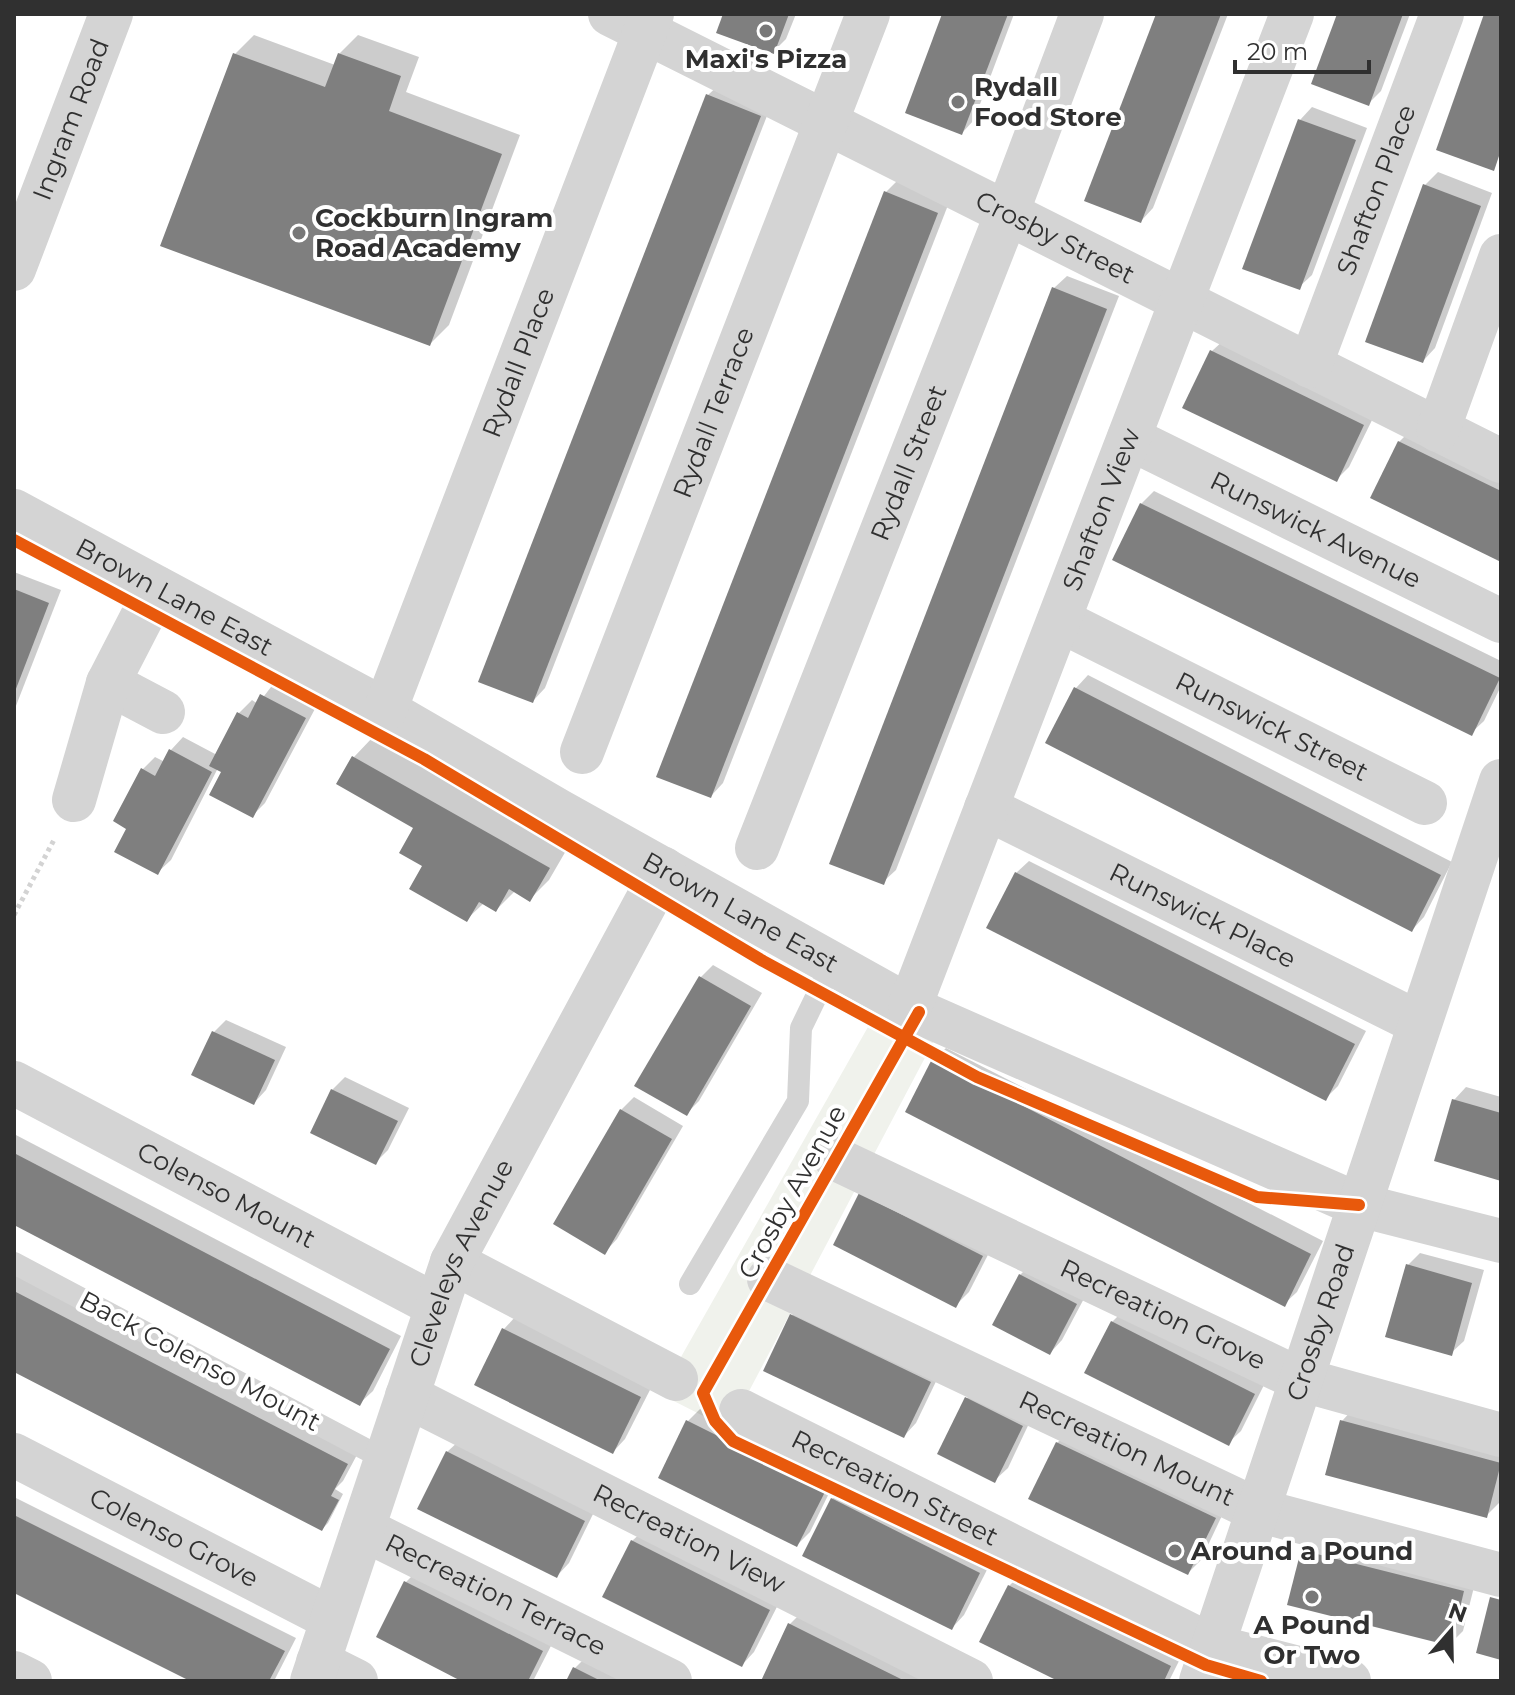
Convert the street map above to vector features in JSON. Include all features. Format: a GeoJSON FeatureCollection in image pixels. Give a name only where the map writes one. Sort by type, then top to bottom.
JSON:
{"type":"FeatureCollection","features":[{"type":"Feature","properties":{"kind":"street","name":"Ingram Road"},"geometry":{"type":"LineString","coordinates":[[14,269],[111,14]]}},
{"type":"Feature","properties":{"kind":"street","name":"Rydall Terrace"},"geometry":{"type":"LineString","coordinates":[[582,752],[868,14]]}},
{"type":"Feature","properties":{"kind":"street","name":"Rydall Street"},"geometry":{"type":"LineString","coordinates":[[757,848],[1082,14]]}},
{"type":"Feature","properties":{"kind":"street","name":"Shafton View"},"geometry":{"type":"LineString","coordinates":[[910,1006],[1292,14]]}},
{"type":"Feature","properties":{"kind":"street","name":"Shafton Place"},"geometry":{"type":"LineString","coordinates":[[1310,366],[1442,14]]}},
{"type":"Feature","properties":{"kind":"street","name":"Crosby Street"},"geometry":{"type":"LineString","coordinates":[[636,20],[826,123],[1501,461]]}},
{"type":"Feature","properties":{"kind":"street","name":"Rydall Place"},"geometry":{"type":"LineString","coordinates":[[385,710],[636,20]]}},
{"type":"Feature","properties":{"kind":"street"},"geometry":{"type":"LineString","coordinates":[[1438,430],[1501,256]]}},
{"type":"Feature","properties":{"kind":"street","name":"Runswick Avenue"},"geometry":{"type":"LineString","coordinates":[[1129,438],[1501,621]]}},
{"type":"Feature","properties":{"kind":"street","name":"Brown Lane East"},"geometry":{"type":"LineString","coordinates":[[14,511],[385,710],[910,1006],[1359,1205],[1501,1241]]}},
{"type":"Feature","properties":{"kind":"street"},"geometry":{"type":"LineString","coordinates":[[74,800],[108,683],[157,588]]}},
{"type":"Feature","properties":{"kind":"street","name":"Runswick Street"},"geometry":{"type":"LineString","coordinates":[[1059,620],[1425,803]]}},
{"type":"Feature","properties":{"kind":"street"},"geometry":{"type":"LineString","coordinates":[[108,683],[163,712]]}},
{"type":"Feature","properties":{"kind":"street","name":"Crosby Road"},"geometry":{"type":"LineString","coordinates":[[1206,1663],[1419,1023],[1497,805]]}},
{"type":"Feature","properties":{"kind":"street","name":"Runswick Place"},"geometry":{"type":"LineString","coordinates":[[986,808],[1419,1023]]}},
{"type":"Feature","properties":{"kind":"street","name":"Cleveleys Avenue"},"geometry":{"type":"LineString","coordinates":[[329,1675],[332,1619],[452,1262],[664,869]]}},
{"type":"Feature","properties":{"kind":"street","name":"Colenso Mount"},"geometry":{"type":"LineString","coordinates":[[14,1083],[437,1306]]}},
{"type":"Feature","properties":{"kind":"street","name":"Recreation Grove"},"geometry":{"type":"LineString","coordinates":[[836,1159],[1299,1379],[1501,1435]]}},
{"type":"Feature","properties":{"kind":"street"},"geometry":{"type":"LineString","coordinates":[[452,1262],[676,1379]]}},
{"type":"Feature","properties":{"kind":"street","name":"Recreation Mount"},"geometry":{"type":"LineString","coordinates":[[769,1279],[1257,1510],[1501,1575]]}},
{"type":"Feature","properties":{"kind":"street","name":"Recreation View"},"geometry":{"type":"LineString","coordinates":[[407,1396],[971,1681]]}},
{"type":"Feature","properties":{"kind":"street","name":"Recreation Street"},"geometry":{"type":"LineString","coordinates":[[741,1411],[1206,1663],[1349,1681]]}},
{"type":"Feature","properties":{"kind":"street","name":"Colenso Grove"},"geometry":{"type":"LineString","coordinates":[[14,1455],[332,1619]]}},
{"type":"Feature","properties":{"kind":"street","name":"Recreation Terrace"},"geometry":{"type":"LineString","coordinates":[[363,1529],[670,1681]]}},
{"type":"Feature","properties":{"kind":"street"},"geometry":{"type":"LineString","coordinates":[[14,1673],[30,1681]]}},
{"type":"Feature","properties":{"kind":"lane"},"geometry":{"type":"LineString","coordinates":[[690,1284],[798,1101],[801,1028],[832,964]]}},
{"type":"Feature","properties":{"kind":"lane","name":"Back Colenso Mount"},"geometry":{"type":"LineString","coordinates":[[14,1263],[386,1460]]}},
{"type":"Feature","properties":{"kind":"path"},"geometry":{"type":"LineString","coordinates":[[14,915],[74,800]]}},
{"type":"Feature","properties":{"kind":"shaded area"},"geometry":{"type":"Polygon","coordinates":[[[881,1004],[938,1033],[729,1429],[660,1394],[881,1004]]]}},
{"type":"Feature","properties":{"kind":"building"},"geometry":{"type":"Polygon","coordinates":[[[723,14],[789,14],[774,54],[716,33],[723,14]]]}},
{"type":"Feature","properties":{"kind":"building"},"geometry":{"type":"Polygon","coordinates":[[[942,14],[1008,14],[962,135],[905,113],[942,14]]]}},
{"type":"Feature","properties":{"kind":"building"},"geometry":{"type":"Polygon","coordinates":[[[1156,14],[1221,14],[1141,223],[1084,201],[1156,14]]]}},
{"type":"Feature","properties":{"kind":"building"},"geometry":{"type":"Polygon","coordinates":[[[1337,14],[1403,14],[1369,106],[1311,84],[1337,14]]]}},
{"type":"Feature","properties":{"kind":"building"},"geometry":{"type":"Polygon","coordinates":[[[1484,14],[1501,14],[1501,150],[1494,171],[1436,150],[1484,14]]]}},
{"type":"Feature","properties":{"kind":"building"},"geometry":{"type":"Polygon","coordinates":[[[233,53],[325,87],[338,53],[401,76],[389,111],[502,154],[430,346],[160,246],[233,53]]]}},
{"type":"Feature","properties":{"kind":"building"},"geometry":{"type":"Polygon","coordinates":[[[706,94],[761,116],[533,703],[478,682],[706,94]]]}},
{"type":"Feature","properties":{"kind":"building"},"geometry":{"type":"Polygon","coordinates":[[[1298,119],[1356,140],[1300,290],[1242,269],[1298,119]]]}},
{"type":"Feature","properties":{"kind":"building"},"geometry":{"type":"Polygon","coordinates":[[[1423,184],[1481,206],[1423,363],[1365,342],[1423,184]]]}},
{"type":"Feature","properties":{"kind":"building"},"geometry":{"type":"Polygon","coordinates":[[[884,191],[938,213],[711,798],[656,777],[884,191]]]}},
{"type":"Feature","properties":{"kind":"building"},"geometry":{"type":"Polygon","coordinates":[[[1052,287],[1107,309],[884,885],[829,864],[1052,287]]]}},
{"type":"Feature","properties":{"kind":"building"},"geometry":{"type":"Polygon","coordinates":[[[1210,350],[1364,425],[1337,482],[1182,408],[1210,350]]]}},
{"type":"Feature","properties":{"kind":"building"},"geometry":{"type":"Polygon","coordinates":[[[1398,441],[1501,491],[1501,562],[1370,498],[1398,441]]]}},
{"type":"Feature","properties":{"kind":"building"},"geometry":{"type":"Polygon","coordinates":[[[1140,503],[1500,678],[1472,736],[1112,560],[1140,503]]]}},
{"type":"Feature","properties":{"kind":"building"},"geometry":{"type":"Polygon","coordinates":[[[14,589],[49,603],[14,694],[14,589]]]}},
{"type":"Feature","properties":{"kind":"building"},"geometry":{"type":"Polygon","coordinates":[[[1074,687],[1441,875],[1412,932],[1045,743],[1074,687]]]}},
{"type":"Feature","properties":{"kind":"building"},"geometry":{"type":"Polygon","coordinates":[[[260,694],[306,718],[253,818],[209,795],[221,772],[209,766],[237,712],[248,718],[260,694]]]}},
{"type":"Feature","properties":{"kind":"building"},"geometry":{"type":"Polygon","coordinates":[[[169,749],[212,772],[158,875],[114,852],[126,829],[113,821],[141,768],[155,776],[169,749]]]}},
{"type":"Feature","properties":{"kind":"building"},"geometry":{"type":"Polygon","coordinates":[[[352,756],[550,868],[530,902],[509,889],[496,912],[479,902],[467,922],[409,889],[422,866],[399,853],[413,828],[336,784],[352,756]]]}},
{"type":"Feature","properties":{"kind":"building"},"geometry":{"type":"Polygon","coordinates":[[[1015,872],[1355,1044],[1326,1101],[986,928],[1015,872]]]}},
{"type":"Feature","properties":{"kind":"building"},"geometry":{"type":"Polygon","coordinates":[[[699,976],[751,1006],[687,1116],[634,1086],[699,976]]]}},
{"type":"Feature","properties":{"kind":"building"},"geometry":{"type":"Polygon","coordinates":[[[212,1031],[275,1060],[254,1105],[191,1075],[212,1031]]]}},
{"type":"Feature","properties":{"kind":"building"},"geometry":{"type":"Polygon","coordinates":[[[932,1059],[1311,1254],[1285,1307],[905,1112],[932,1059]]]}},
{"type":"Feature","properties":{"kind":"building"},"geometry":{"type":"Polygon","coordinates":[[[331,1089],[398,1121],[376,1165],[310,1133],[331,1089]]]}},
{"type":"Feature","properties":{"kind":"building"},"geometry":{"type":"Polygon","coordinates":[[[1452,1099],[1501,1113],[1501,1181],[1434,1161],[1452,1099]]]}},
{"type":"Feature","properties":{"kind":"building"},"geometry":{"type":"Polygon","coordinates":[[[620,1109],[672,1139],[605,1255],[553,1224],[620,1109]]]}},
{"type":"Feature","properties":{"kind":"building"},"geometry":{"type":"Polygon","coordinates":[[[14,1153],[390,1349],[360,1406],[14,1225],[14,1153]]]}},
{"type":"Feature","properties":{"kind":"building"},"geometry":{"type":"Polygon","coordinates":[[[859,1193],[983,1256],[956,1308],[833,1245],[859,1193]]]}},
{"type":"Feature","properties":{"kind":"building"},"geometry":{"type":"Polygon","coordinates":[[[1406,1264],[1472,1283],[1452,1356],[1385,1337],[1406,1264]]]}},
{"type":"Feature","properties":{"kind":"building"},"geometry":{"type":"Polygon","coordinates":[[[1019,1274],[1077,1304],[1050,1355],[992,1325],[1019,1274]]]}},
{"type":"Feature","properties":{"kind":"building"},"geometry":{"type":"Polygon","coordinates":[[[14,1291],[348,1464],[331,1496],[339,1500],[322,1531],[14,1372],[14,1291]]]}},
{"type":"Feature","properties":{"kind":"building"},"geometry":{"type":"Polygon","coordinates":[[[790,1314],[931,1382],[904,1438],[763,1371],[790,1314]]]}},
{"type":"Feature","properties":{"kind":"building"},"geometry":{"type":"Polygon","coordinates":[[[1111,1321],[1255,1394],[1229,1446],[1084,1373],[1111,1321]]]}},
{"type":"Feature","properties":{"kind":"building"},"geometry":{"type":"Polygon","coordinates":[[[502,1328],[641,1397],[613,1454],[474,1385],[502,1328]]]}},
{"type":"Feature","properties":{"kind":"building"},"geometry":{"type":"Polygon","coordinates":[[[965,1397],[1023,1426],[995,1483],[937,1454],[965,1397]]]}},
{"type":"Feature","properties":{"kind":"building"},"geometry":{"type":"Polygon","coordinates":[[[686,1420],[826,1490],[797,1547],[658,1478],[686,1420]]]}},
{"type":"Feature","properties":{"kind":"building"},"geometry":{"type":"Polygon","coordinates":[[[1340,1420],[1501,1463],[1487,1518],[1325,1475],[1340,1420]]]}},
{"type":"Feature","properties":{"kind":"building"},"geometry":{"type":"Polygon","coordinates":[[[1056,1442],[1216,1518],[1188,1575],[1028,1499],[1056,1442]]]}},
{"type":"Feature","properties":{"kind":"building"},"geometry":{"type":"Polygon","coordinates":[[[446,1451],[585,1521],[557,1578],[417,1509],[446,1451]]]}},
{"type":"Feature","properties":{"kind":"building"},"geometry":{"type":"Polygon","coordinates":[[[831,1498],[980,1573],[952,1630],[802,1556],[831,1498]]]}},
{"type":"Feature","properties":{"kind":"building"},"geometry":{"type":"Polygon","coordinates":[[[14,1515],[285,1651],[269,1681],[190,1681],[14,1593],[14,1515]]]}},
{"type":"Feature","properties":{"kind":"building"},"geometry":{"type":"Polygon","coordinates":[[[631,1540],[770,1610],[742,1667],[602,1597],[631,1540]]]}},
{"type":"Feature","properties":{"kind":"building"},"geometry":{"type":"Polygon","coordinates":[[[1301,1550],[1464,1591],[1451,1646],[1287,1605],[1301,1550]]]}},
{"type":"Feature","properties":{"kind":"building"},"geometry":{"type":"Polygon","coordinates":[[[404,1581],[543,1651],[528,1681],[461,1681],[376,1637],[404,1581]]]}},
{"type":"Feature","properties":{"kind":"building"},"geometry":{"type":"Polygon","coordinates":[[[1008,1585],[1171,1666],[1164,1681],[1058,1681],[979,1642],[1008,1585]]]}},
{"type":"Feature","properties":{"kind":"building"},"geometry":{"type":"Polygon","coordinates":[[[1490,1597],[1501,1600],[1501,1660],[1476,1653],[1490,1597]]]}},
{"type":"Feature","properties":{"kind":"building"},"geometry":{"type":"Polygon","coordinates":[[[788,1623],[826,1642],[905,1681],[761,1681],[788,1623]]]}},
{"type":"Feature","properties":{"kind":"building"},"geometry":{"type":"Polygon","coordinates":[[[573,1667],[601,1681],[566,1681],[573,1667]]]}},
{"type":"Feature","properties":{"kind":"cycle path"},"geometry":{"type":"LineString","coordinates":[[14,540],[424,759],[763,961],[977,1077],[1257,1197],[1359,1205]]}},
{"type":"Feature","properties":{"kind":"cycle path","name":"Crosby Avenue"},"geometry":{"type":"LineString","coordinates":[[919,1012],[703,1393],[715,1421],[733,1441],[1206,1665],[1261,1681]]}},
{"type":"Feature","properties":{"kind":"place","name":"Maxi's Pizza"},"geometry":{"type":"Point","coordinates":[766,31]}},
{"type":"Feature","properties":{"kind":"place","name":"Rydall Food Store"},"geometry":{"type":"Point","coordinates":[958,102]}},
{"type":"Feature","properties":{"kind":"place","name":"Cockburn Ingram Road Academy"},"geometry":{"type":"Point","coordinates":[299,233]}},
{"type":"Feature","properties":{"kind":"place","name":"Around a Pound"},"geometry":{"type":"Point","coordinates":[1175,1551]}},
{"type":"Feature","properties":{"kind":"place","name":"A Pound Or Two"},"geometry":{"type":"Point","coordinates":[1312,1597]}}]}
